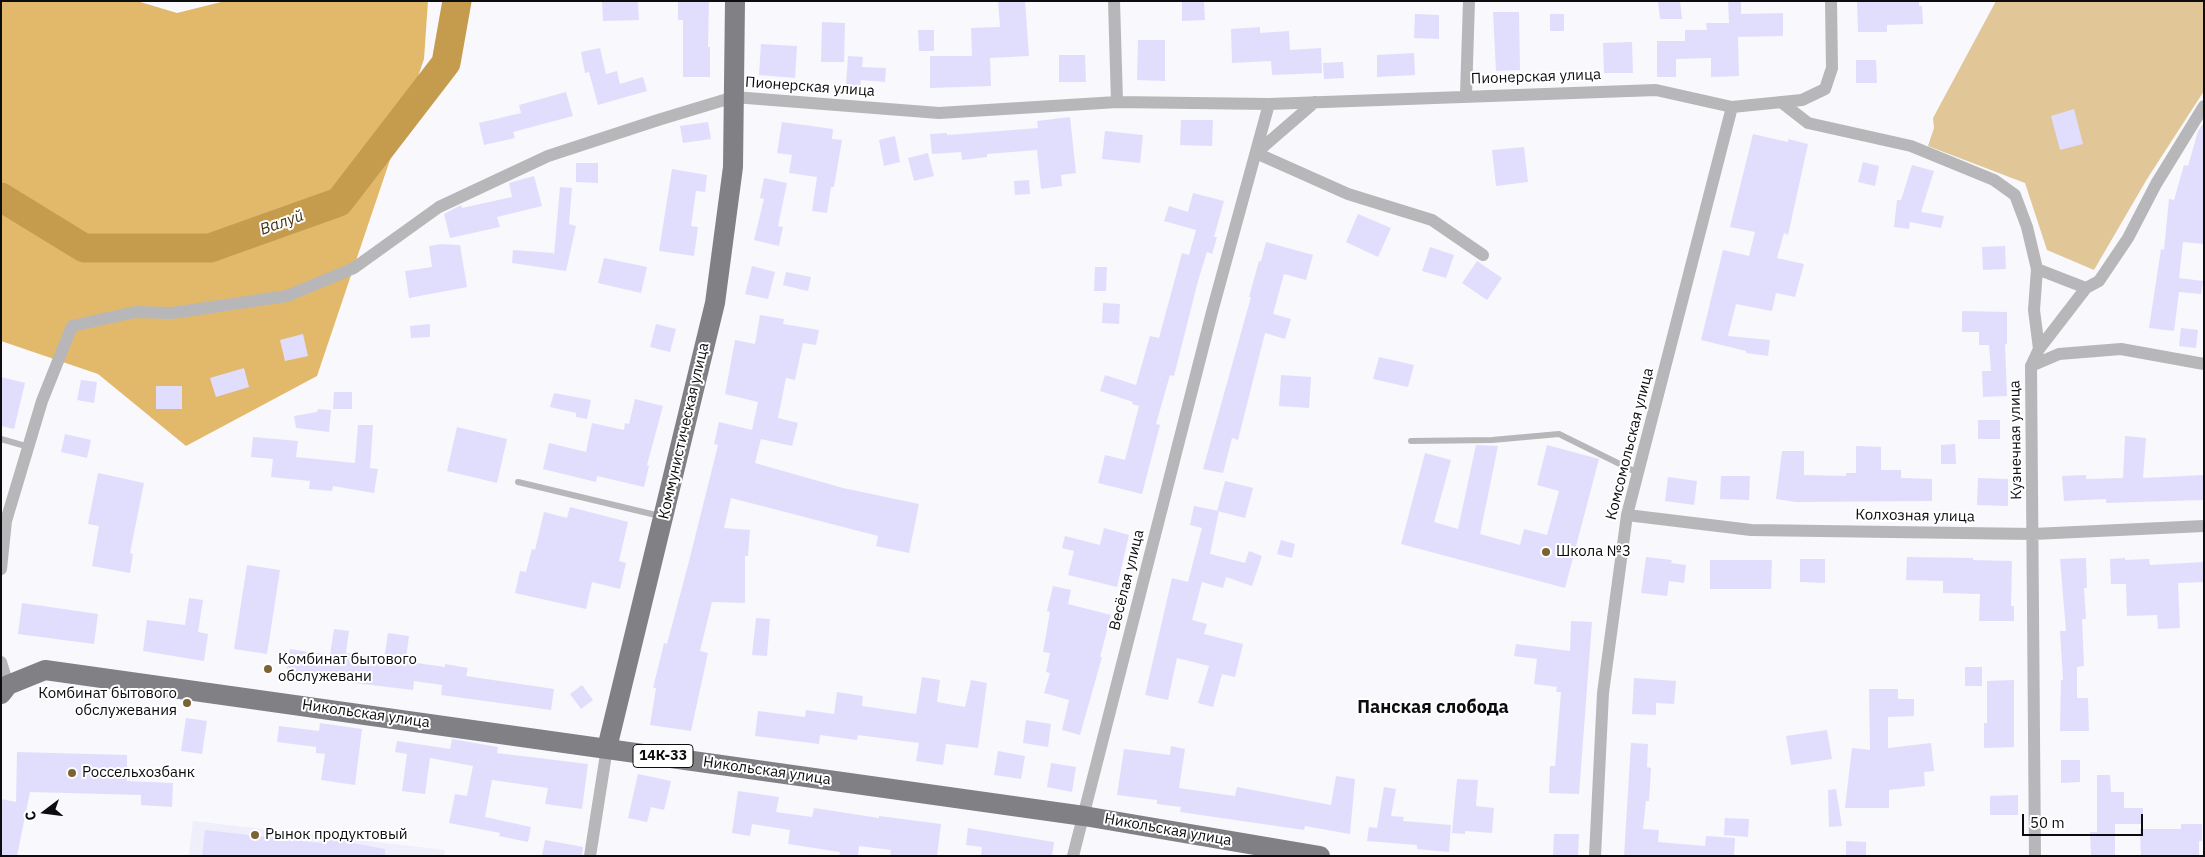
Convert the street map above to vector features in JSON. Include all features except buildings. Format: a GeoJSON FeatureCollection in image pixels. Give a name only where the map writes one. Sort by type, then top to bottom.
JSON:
{"type":"FeatureCollection","features":[{"type":"Feature","properties":{"kind":"main road","name":"Коммунистическая улица"},"geometry":{"type":"LineString","coordinates":[[607,748],[715,303],[733,167],[735,1]]}},
{"type":"Feature","properties":{"kind":"main road","name":"Никольская улица"},"geometry":{"type":"LineString","coordinates":[[5,689],[45,670],[1084,816],[1320,856]]}},
{"type":"Feature","properties":{"kind":"street"},"geometry":{"type":"LineString","coordinates":[[1114,1],[1117,102]]}},
{"type":"Feature","properties":{"kind":"street"},"geometry":{"type":"LineString","coordinates":[[1466,95],[1469,1]]}},
{"type":"Feature","properties":{"kind":"street","name":"Пионерская улица"},"geometry":{"type":"LineString","coordinates":[[29,447],[42,401],[72,326],[135,312],[172,313],[275,299],[354,268],[439,207],[548,156],[734,97],[939,113],[1117,102],[1269,104],[1466,95],[1656,90],[1732,107],[1802,100],[1825,90],[1832,68],[1831,1]]}},
{"type":"Feature","properties":{"kind":"street"},"geometry":{"type":"LineString","coordinates":[[1256,153],[1315,102]]}},
{"type":"Feature","properties":{"kind":"street"},"geometry":{"type":"LineString","coordinates":[[1780,102],[1808,123],[1911,146],[1994,180],[2015,195],[2027,227],[2037,270],[2034,310],[2039,348]]}},
{"type":"Feature","properties":{"kind":"street"},"geometry":{"type":"LineString","coordinates":[[1256,153],[1269,104]]}},
{"type":"Feature","properties":{"kind":"street","name":"Кузнечная улица"},"geometry":{"type":"LineString","coordinates":[[2035,856],[2031,366],[2039,348],[2086,288],[2100,281],[2128,238],[2156,184],[2204,106]]}},
{"type":"Feature","properties":{"kind":"street","name":"Комсомольская улица"},"geometry":{"type":"LineString","coordinates":[[1595,856],[1602,693],[1627,515],[1732,107]]}},
{"type":"Feature","properties":{"kind":"street"},"geometry":{"type":"LineString","coordinates":[[1256,153],[1348,194],[1432,220],[1483,255]]}},
{"type":"Feature","properties":{"kind":"street","name":"Весёлая улица"},"geometry":{"type":"LineString","coordinates":[[1073,856],[1212,312],[1256,153]]}},
{"type":"Feature","properties":{"kind":"street"},"geometry":{"type":"LineString","coordinates":[[2037,270],[2086,288]]}},
{"type":"Feature","properties":{"kind":"street"},"geometry":{"type":"LineString","coordinates":[[2031,366],[2059,354],[2121,350],[2204,364]]}},
{"type":"Feature","properties":{"kind":"street"},"geometry":{"type":"LineString","coordinates":[[1,569],[6,521],[29,447]]}},
{"type":"Feature","properties":{"kind":"street","name":"Колхозная улица"},"geometry":{"type":"LineString","coordinates":[[1627,515],[1751,530],[2033,534],[2204,526]]}},
{"type":"Feature","properties":{"kind":"street"},"geometry":{"type":"LineString","coordinates":[[1,662],[5,689]]}},
{"type":"Feature","properties":{"kind":"street","name":"Коммунистическая улица"},"geometry":{"type":"LineString","coordinates":[[590,856],[607,748]]}},
{"type":"Feature","properties":{"kind":"lane"},"geometry":{"type":"LineString","coordinates":[[1412,441],[1492,440],[1559,434],[1638,473]]}},
{"type":"Feature","properties":{"kind":"lane"},"geometry":{"type":"LineString","coordinates":[[1,439],[29,447]]}},
{"type":"Feature","properties":{"kind":"lane"},"geometry":{"type":"LineString","coordinates":[[518,482],[664,517]]}},
{"type":"Feature","properties":{"kind":"shaded area"},"geometry":{"type":"Polygon","coordinates":[[[1,1],[137,1],[177,13],[225,1],[428,1],[424,59],[317,376],[186,446],[98,374],[1,341],[1,1]]]}},
{"type":"Feature","properties":{"kind":"shaded area"},"geometry":{"type":"Polygon","coordinates":[[[1996,1],[2204,1],[2204,91],[2147,179],[2094,270],[2047,250],[2025,183],[1928,146],[1934,128],[1933,118],[1996,1]]]}},
{"type":"Feature","properties":{"kind":"shaded area","name":"Рынок продуктовый"},"geometry":{"type":"Polygon","coordinates":[[[193,821],[445,850],[444,856],[189,856],[193,821]]]}},
{"type":"Feature","properties":{"kind":"waterway","name":"Валуй"},"geometry":{"type":"LineString","coordinates":[[1,197],[84,248],[210,248],[339,202],[446,63],[457,1]]}},
{"type":"Feature","properties":{"kind":"place","name":"Школа №3"},"geometry":{"type":"Point","coordinates":[1546,552]}},
{"type":"Feature","properties":{"kind":"place","name":"Комбинат бытового обслужевани"},"geometry":{"type":"Point","coordinates":[268,669]}},
{"type":"Feature","properties":{"kind":"place","name":"Комбинат бытового обслужевания"},"geometry":{"type":"Point","coordinates":[187,703]}},
{"type":"Feature","properties":{"kind":"place","name":"Россельхозбанк"},"geometry":{"type":"Point","coordinates":[72,773]}},
{"type":"Feature","properties":{"kind":"place","name":"Рынок продуктовый"},"geometry":{"type":"Point","coordinates":[255,835]}},
{"type":"Feature","properties":{"kind":"district","name":"Панская слобода"},"geometry":{"type":"Point","coordinates":[1433,708]}}]}
